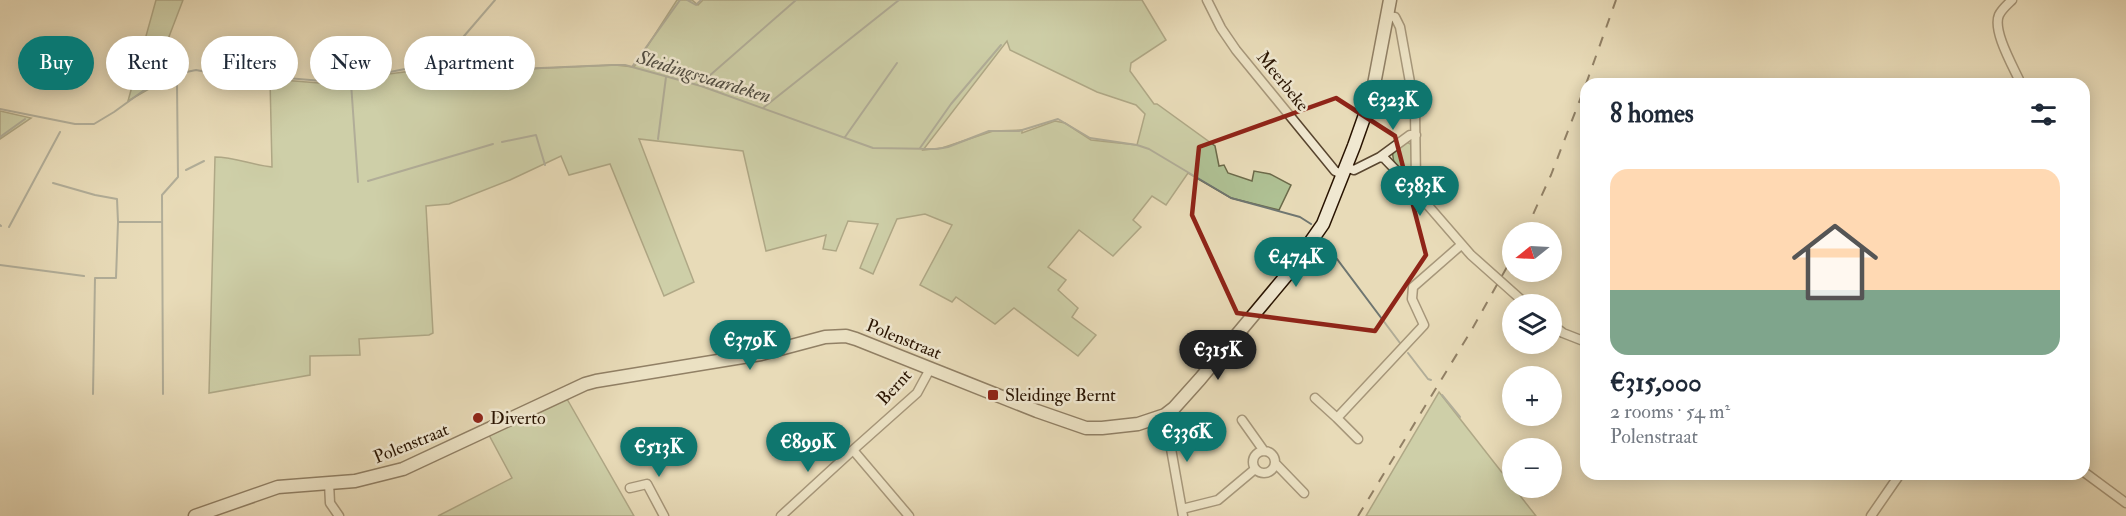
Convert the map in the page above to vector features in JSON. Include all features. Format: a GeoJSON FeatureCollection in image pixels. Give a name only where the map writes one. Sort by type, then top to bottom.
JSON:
{"type":"FeatureCollection","features":[{"type":"Feature","properties":{"kind":"main road","name":"Polenstraat"},"geometry":{"type":"LineString","coordinates":[[195,516],[283,486],[366,479],[410,466],[585,384],[608,378],[761,354],[834,336],[856,339],[1037,411],[1086,428],[1138,424],[1165,415],[1182,399],[1291,270],[1317,234],[1345,171],[1372,95],[1390,0]]}},
{"type":"Feature","properties":{"kind":"street","name":"Meerbeke"},"geometry":{"type":"LineString","coordinates":[[1207,0],[1221,28],[1236,50],[1335,171],[1345,171]]}},
{"type":"Feature","properties":{"kind":"street"},"geometry":{"type":"LineString","coordinates":[[2012,0],[2002,10],[1997,23],[1999,34],[2018,78]]}},
{"type":"Feature","properties":{"kind":"street"},"geometry":{"type":"LineString","coordinates":[[1387,16],[1395,17],[1400,27],[1415,110],[1416,182],[1412,187]]}},
{"type":"Feature","properties":{"kind":"street"},"geometry":{"type":"LineString","coordinates":[[1345,171],[1354,170],[1380,157],[1410,135],[1416,135]]}},
{"type":"Feature","properties":{"kind":"street"},"geometry":{"type":"LineString","coordinates":[[1380,157],[1391,164],[1461,245],[1514,294]]}},
{"type":"Feature","properties":{"kind":"street"},"geometry":{"type":"LineString","coordinates":[[1337,418],[1422,330],[1424,322],[1412,299],[1413,287],[1461,245]]}},
{"type":"Feature","properties":{"kind":"street"},"geometry":{"type":"LineString","coordinates":[[1562,332],[1580,340]]}},
{"type":"Feature","properties":{"kind":"street","name":"Bernt"},"geometry":{"type":"LineString","coordinates":[[781,516],[917,393],[930,369]]}},
{"type":"Feature","properties":{"kind":"street"},"geometry":{"type":"LineString","coordinates":[[1315,398],[1358,439]]}},
{"type":"Feature","properties":{"kind":"street"},"geometry":{"type":"LineString","coordinates":[[1165,415],[1183,513],[1218,500],[1255,470]]}},
{"type":"Feature","properties":{"kind":"street"},"geometry":{"type":"LineString","coordinates":[[1242,420],[1264,451]]}},
{"type":"Feature","properties":{"kind":"street"},"geometry":{"type":"LineString","coordinates":[[853,450],[909,516]]}},
{"type":"Feature","properties":{"kind":"street"},"geometry":{"type":"LineString","coordinates":[[1276,464],[1267,474],[1255,470],[1253,464],[1258,453],[1264,451],[1271,453],[1276,464],[1304,493]]}},
{"type":"Feature","properties":{"kind":"street"},"geometry":{"type":"LineString","coordinates":[[2090,476],[2126,503]]}},
{"type":"Feature","properties":{"kind":"street"},"geometry":{"type":"LineString","coordinates":[[1871,516],[1896,480]]}},
{"type":"Feature","properties":{"kind":"street"},"geometry":{"type":"LineString","coordinates":[[329,483],[330,503],[339,516]]}},
{"type":"Feature","properties":{"kind":"street"},"geometry":{"type":"LineString","coordinates":[[630,488],[647,484],[664,516]]}},
{"type":"Feature","properties":{"kind":"highlighted area"},"geometry":{"type":"Polygon","coordinates":[[[1336,98],[1395,136],[1426,255],[1375,331],[1237,313],[1192,215],[1199,147],[1336,98]]]}},
{"type":"Feature","properties":{"kind":"green space"},"geometry":{"type":"Polygon","coordinates":[[[156,0],[183,0],[169,36],[146,36],[156,0]]]}},
{"type":"Feature","properties":{"kind":"green space"},"geometry":{"type":"Polygon","coordinates":[[[677,0],[692,0],[698,5],[703,0],[1142,0],[1166,40],[1131,63],[1130,71],[1154,104],[1215,146],[1219,166],[1224,165],[1228,173],[1252,181],[1254,171],[1270,174],[1291,185],[1279,210],[1231,198],[1188,173],[1166,205],[1152,196],[1133,220],[1141,227],[1113,256],[1079,230],[1048,267],[1066,280],[1058,290],[1078,308],[1072,317],[1096,335],[1078,356],[1014,308],[995,324],[956,297],[952,302],[920,285],[952,225],[925,214],[897,219],[873,274],[860,268],[878,224],[848,221],[836,251],[823,249],[826,235],[766,251],[743,151],[639,139],[694,282],[664,296],[610,164],[569,175],[561,156],[510,180],[449,204],[426,206],[433,333],[359,339],[360,355],[310,356],[310,375],[209,393],[215,157],[272,167],[270,90],[298,90],[298,81],[310,82],[310,90],[392,90],[392,74],[404,72],[404,90],[535,90],[535,69],[615,65],[634,67],[677,0]],[[1007,41],[923,150],[942,148],[993,131],[1022,130],[1022,133],[1055,121],[1065,123],[1091,140],[1137,145],[1145,114],[1136,105],[1097,92],[1010,50],[1007,41]]]}},
{"type":"Feature","properties":{"kind":"green space"},"geometry":{"type":"Polygon","coordinates":[[[131,90],[147,90],[128,101],[131,90]]]}},
{"type":"Feature","properties":{"kind":"green space"},"geometry":{"type":"Polygon","coordinates":[[[0,111],[31,118],[0,139],[0,111]]]}},
{"type":"Feature","properties":{"kind":"green space"},"geometry":{"type":"Polygon","coordinates":[[[1407,142],[1412,145],[1413,175],[1409,178],[1397,167],[1393,156],[1393,152],[1407,142]]]}},
{"type":"Feature","properties":{"kind":"green space"},"geometry":{"type":"Polygon","coordinates":[[[1439,392],[1502,473],[1502,498],[1522,498],[1536,516],[1366,516],[1439,392]]]}},
{"type":"Feature","properties":{"kind":"green space"},"geometry":{"type":"Polygon","coordinates":[[[567,399],[634,516],[438,516],[512,478],[489,435],[567,399]]]}},
{"type":"Feature","properties":{"kind":"waterway"},"geometry":{"type":"LineString","coordinates":[[464,36],[495,0]]}},
{"type":"Feature","properties":{"kind":"waterway"},"geometry":{"type":"LineString","coordinates":[[632,67],[680,0]]}},
{"type":"Feature","properties":{"kind":"waterway"},"geometry":{"type":"LineString","coordinates":[[687,0],[696,5],[701,0]]}},
{"type":"Feature","properties":{"kind":"waterway"},"geometry":{"type":"LineString","coordinates":[[708,77],[796,0]]}},
{"type":"Feature","properties":{"kind":"waterway"},"geometry":{"type":"LineString","coordinates":[[763,108],[899,0]]}},
{"type":"Feature","properties":{"kind":"waterway"},"geometry":{"type":"LineString","coordinates":[[920,148],[951,104],[1001,45]]}},
{"type":"Feature","properties":{"kind":"waterway"},"geometry":{"type":"LineString","coordinates":[[845,137],[897,63]]}},
{"type":"Feature","properties":{"kind":"waterway","name":"Sleidingsvaardeken"},"geometry":{"type":"LineString","coordinates":[[0,109],[75,124],[94,124],[143,91],[177,74],[196,70],[228,76],[265,72],[287,78],[322,81],[385,73],[430,64],[518,69],[625,65],[701,86],[873,148],[937,149],[989,131],[1019,131],[1058,119],[1090,138],[1149,149],[1231,198],[1300,217],[1311,224]]}},
{"type":"Feature","properties":{"kind":"waterway"},"geometry":{"type":"LineString","coordinates":[[658,139],[666,77]]}},
{"type":"Feature","properties":{"kind":"waterway"},"geometry":{"type":"LineString","coordinates":[[163,394],[162,195],[178,177],[177,90]]}},
{"type":"Feature","properties":{"kind":"waterway"},"geometry":{"type":"LineString","coordinates":[[351,90],[358,182]]}},
{"type":"Feature","properties":{"kind":"waterway"},"geometry":{"type":"LineString","coordinates":[[0,137],[25,119]]}},
{"type":"Feature","properties":{"kind":"waterway"},"geometry":{"type":"LineString","coordinates":[[9,227],[60,132]]}},
{"type":"Feature","properties":{"kind":"waterway"},"geometry":{"type":"LineString","coordinates":[[502,142],[536,135],[545,165]]}},
{"type":"Feature","properties":{"kind":"waterway"},"geometry":{"type":"LineString","coordinates":[[368,181],[493,144]]}},
{"type":"Feature","properties":{"kind":"waterway"},"geometry":{"type":"LineString","coordinates":[[186,170],[204,161]]}},
{"type":"Feature","properties":{"kind":"waterway"},"geometry":{"type":"LineString","coordinates":[[53,183],[117,199],[118,222]]}},
{"type":"Feature","properties":{"kind":"waterway"},"geometry":{"type":"LineString","coordinates":[[93,394],[95,278],[116,278],[118,222],[162,222]]}},
{"type":"Feature","properties":{"kind":"waterway","name":"Sleidingsvaardeken"},"geometry":{"type":"LineString","coordinates":[[1325,243],[1400,343]]}},
{"type":"Feature","properties":{"kind":"waterway"},"geometry":{"type":"LineString","coordinates":[[0,265],[84,276]]}},
{"type":"Feature","properties":{"kind":"waterway","name":"Sleidingsvaardeken"},"geometry":{"type":"LineString","coordinates":[[1408,353],[1431,380]]}},
{"type":"Feature","properties":{"kind":"waterway","name":"Sleidingsvaardeken"},"geometry":{"type":"LineString","coordinates":[[1442,395],[1460,417]]}},
{"type":"Feature","properties":{"kind":"railway"},"geometry":{"type":"LineString","coordinates":[[1588,78],[1616,0]]}},
{"type":"Feature","properties":{"kind":"railway"},"geometry":{"type":"LineString","coordinates":[[1530,222],[1551,175],[1580,100]]}},
{"type":"Feature","properties":{"kind":"railway"},"geometry":{"type":"LineString","coordinates":[[1358,516],[1502,276]]}},
{"type":"Feature","properties":{"kind":"place","name":"Sleidinge Bernt"},"geometry":{"type":"Point","coordinates":[993,395]}},
{"type":"Feature","properties":{"kind":"place","name":"Diverto"},"geometry":{"type":"Point","coordinates":[478,418]}}]}
